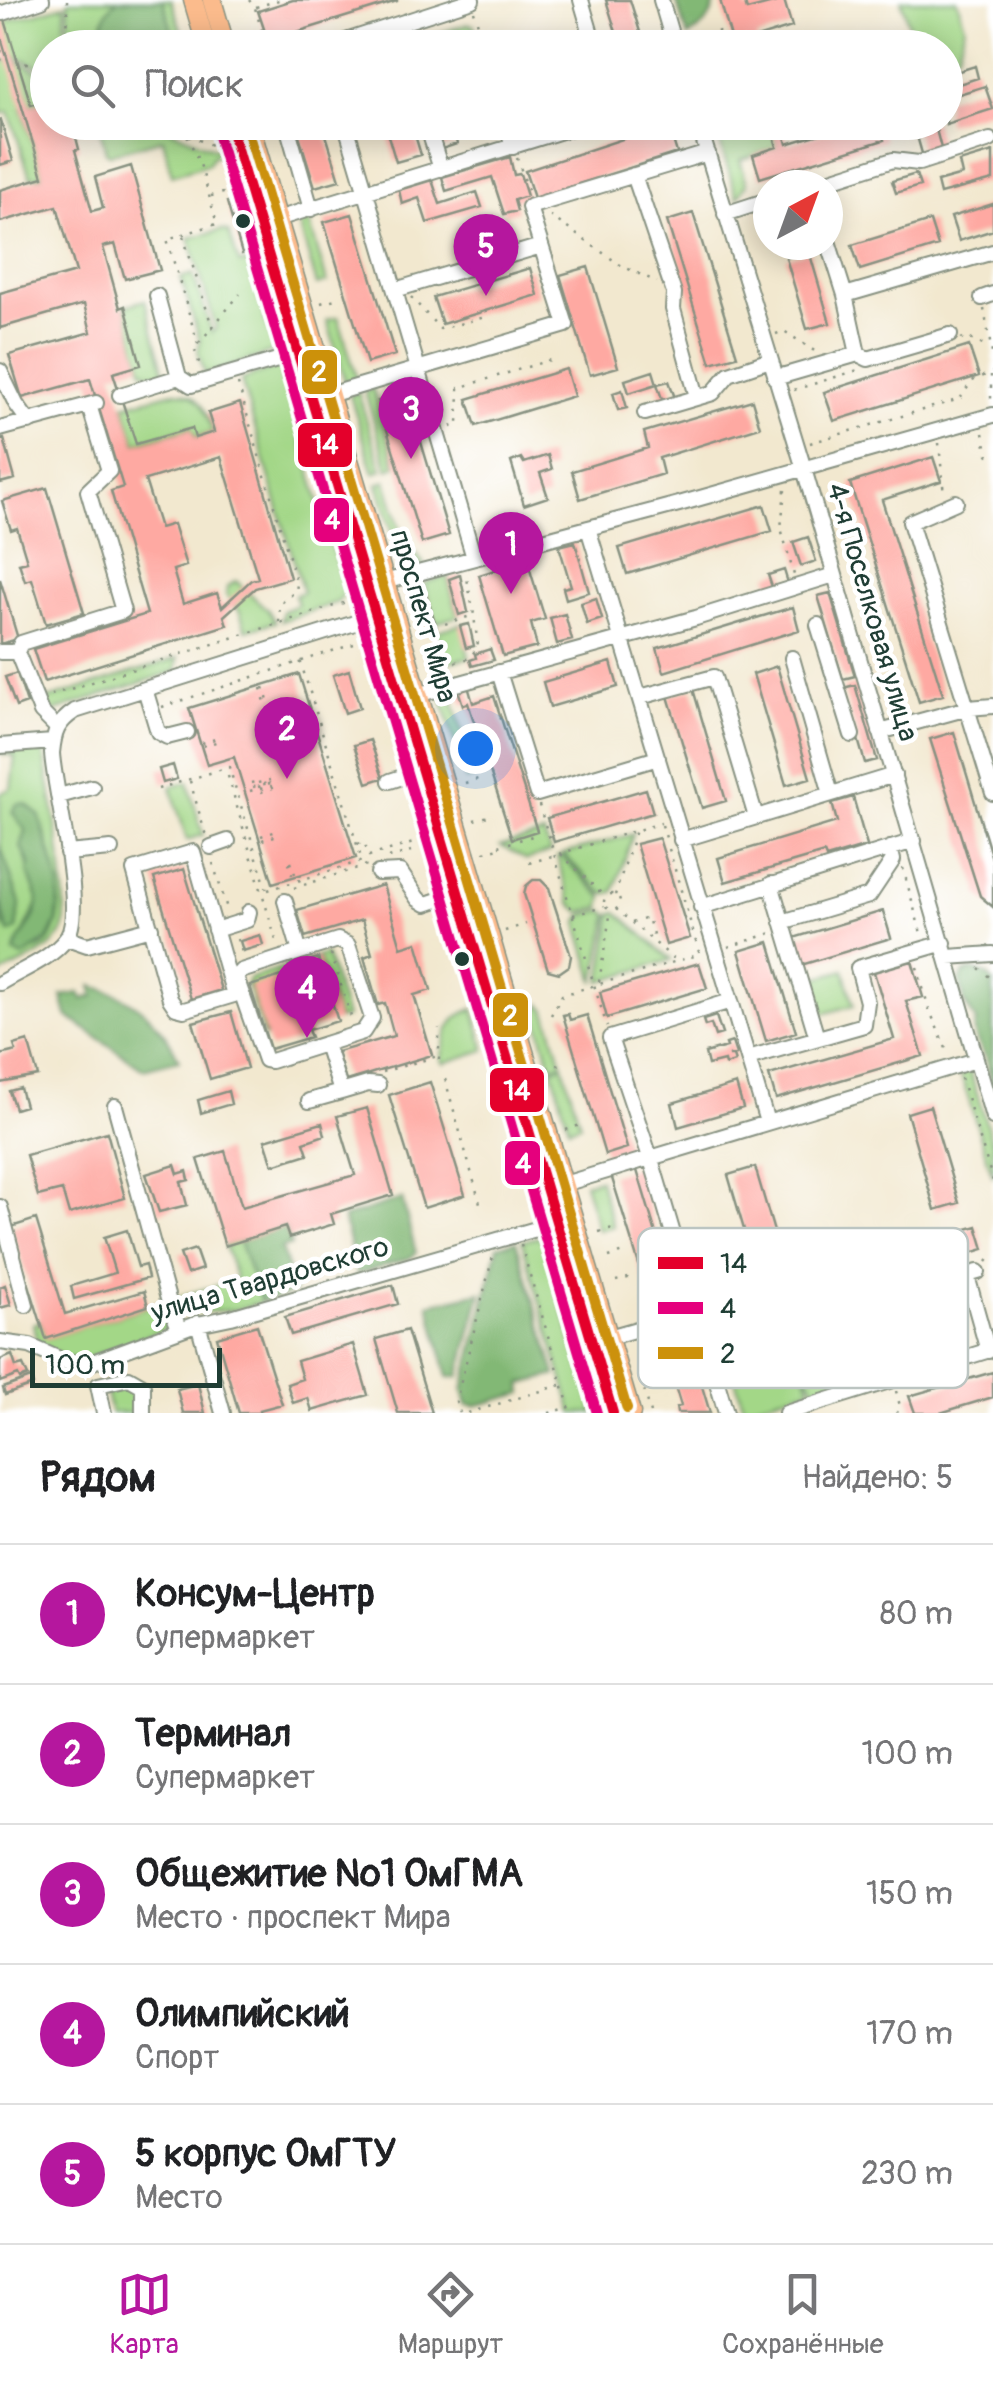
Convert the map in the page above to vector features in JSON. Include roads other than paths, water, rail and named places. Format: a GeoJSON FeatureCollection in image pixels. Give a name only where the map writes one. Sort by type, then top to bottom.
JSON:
{"type":"FeatureCollection","features":[{"type":"Feature","properties":{"kind":"main road"},"geometry":{"type":"LineString","coordinates":[[193,0],[202,30]]}},
{"type":"Feature","properties":{"kind":"main road"},"geometry":{"type":"LineString","coordinates":[[218,2],[223,30]]}},
{"type":"Feature","properties":{"kind":"main road","name":"проспект Мира"},"geometry":{"type":"LineString","coordinates":[[236,140],[307,351],[385,614],[420,771],[467,860],[458,892],[613,1413]]}},
{"type":"Feature","properties":{"kind":"main road","name":"проспект Мира"},"geometry":{"type":"LineString","coordinates":[[253,140],[277,219],[307,351],[330,395],[384,582],[385,614],[418,695],[631,1413]]}},
{"type":"Feature","properties":{"kind":"street"},"geometry":{"type":"LineString","coordinates":[[3,13],[42,0]]}},
{"type":"Feature","properties":{"kind":"street"},"geometry":{"type":"LineString","coordinates":[[379,30],[440,4],[472,0]]}},
{"type":"Feature","properties":{"kind":"street"},"geometry":{"type":"LineString","coordinates":[[581,0],[590,30]]}},
{"type":"Feature","properties":{"kind":"street"},"geometry":{"type":"LineString","coordinates":[[660,0],[674,30]]}},
{"type":"Feature","properties":{"kind":"street"},"geometry":{"type":"LineString","coordinates":[[401,23],[403,30]]}},
{"type":"Feature","properties":{"kind":"street"},"geometry":{"type":"LineString","coordinates":[[291,140],[311,209]]}},
{"type":"Feature","properties":{"kind":"street"},"geometry":{"type":"LineString","coordinates":[[350,140],[438,430],[469,559]]}},
{"type":"Feature","properties":{"kind":"street"},"geometry":{"type":"LineString","coordinates":[[432,140],[441,170]]}},
{"type":"Feature","properties":{"kind":"street"},"geometry":{"type":"LineString","coordinates":[[511,140],[513,147]]}},
{"type":"Feature","properties":{"kind":"street"},"geometry":{"type":"LineString","coordinates":[[277,219],[535,140]]}},
{"type":"Feature","properties":{"kind":"street","name":"4-я Поселковая улица"},"geometry":{"type":"LineString","coordinates":[[704,140],[992,1109]]}},
{"type":"Feature","properties":{"kind":"street"},"geometry":{"type":"LineString","coordinates":[[843,176],[893,160],[919,163],[990,140]]}},
{"type":"Feature","properties":{"kind":"street"},"geometry":{"type":"LineString","coordinates":[[330,395],[566,325],[529,207],[708,154]]}},
{"type":"Feature","properties":{"kind":"street"},"geometry":{"type":"LineString","coordinates":[[634,174],[674,294],[672,309],[696,398]]}},
{"type":"Feature","properties":{"kind":"street"},"geometry":{"type":"LineString","coordinates":[[725,214],[753,205]]}},
{"type":"Feature","properties":{"kind":"street"},"geometry":{"type":"LineString","coordinates":[[398,289],[541,246]]}},
{"type":"Feature","properties":{"kind":"street"},"geometry":{"type":"LineString","coordinates":[[845,295],[993,252]]}},
{"type":"Feature","properties":{"kind":"street"},"geometry":{"type":"LineString","coordinates":[[834,260],[858,354]]}},
{"type":"Feature","properties":{"kind":"street"},"geometry":{"type":"LineString","coordinates":[[157,296],[179,377],[191,385],[307,351]]}},
{"type":"Feature","properties":{"kind":"street"},"geometry":{"type":"LineString","coordinates":[[775,378],[858,354],[868,359],[950,335]]}},
{"type":"Feature","properties":{"kind":"street"},"geometry":{"type":"LineString","coordinates":[[646,414],[713,393],[736,370],[770,360]]}},
{"type":"Feature","properties":{"kind":"street"},"geometry":{"type":"LineString","coordinates":[[0,371],[29,422]]}},
{"type":"Feature","properties":{"kind":"street"},"geometry":{"type":"LineString","coordinates":[[120,395],[179,377]]}},
{"type":"Feature","properties":{"kind":"street"},"geometry":{"type":"LineString","coordinates":[[0,429],[93,404],[110,471],[88,491],[122,612],[21,643],[17,652],[35,700],[54,735],[53,765],[73,900],[72,928],[55,951],[0,982]]}},
{"type":"Feature","properties":{"kind":"street"},"geometry":{"type":"LineString","coordinates":[[384,582],[993,416]]}},
{"type":"Feature","properties":{"kind":"street"},"geometry":{"type":"LineString","coordinates":[[950,504],[910,522],[993,792]]}},
{"type":"Feature","properties":{"kind":"street"},"geometry":{"type":"LineString","coordinates":[[588,528],[701,907],[719,949],[767,1122]]}},
{"type":"Feature","properties":{"kind":"street"},"geometry":{"type":"LineString","coordinates":[[418,695],[834,575]]}},
{"type":"Feature","properties":{"kind":"street"},"geometry":{"type":"LineString","coordinates":[[0,746],[54,735],[74,711],[385,614]]}},
{"type":"Feature","properties":{"kind":"street"},"geometry":{"type":"LineString","coordinates":[[818,624],[852,736]]}},
{"type":"Feature","properties":{"kind":"street"},"geometry":{"type":"LineString","coordinates":[[0,652],[17,652]]}},
{"type":"Feature","properties":{"kind":"street"},"geometry":{"type":"LineString","coordinates":[[792,658],[831,794]]}},
{"type":"Feature","properties":{"kind":"street"},"geometry":{"type":"LineString","coordinates":[[499,672],[537,794],[658,758]]}},
{"type":"Feature","properties":{"kind":"street"},"geometry":{"type":"LineString","coordinates":[[640,698],[714,677],[756,816]]}},
{"type":"Feature","properties":{"kind":"street"},"geometry":{"type":"LineString","coordinates":[[837,685],[864,678]]}},
{"type":"Feature","properties":{"kind":"street"},"geometry":{"type":"LineString","coordinates":[[145,689],[158,732],[168,737],[187,732]]}},
{"type":"Feature","properties":{"kind":"street"},"geometry":{"type":"LineString","coordinates":[[880,732],[968,708],[993,706]]}},
{"type":"Feature","properties":{"kind":"street"},"geometry":{"type":"LineString","coordinates":[[390,781],[420,771]]}},
{"type":"Feature","properties":{"kind":"street"},"geometry":{"type":"LineString","coordinates":[[681,840],[894,775]]}},
{"type":"Feature","properties":{"kind":"street"},"geometry":{"type":"LineString","coordinates":[[58,796],[92,787]]}},
{"type":"Feature","properties":{"kind":"street"},"geometry":{"type":"LineString","coordinates":[[701,907],[914,841]]}},
{"type":"Feature","properties":{"kind":"street"},"geometry":{"type":"LineString","coordinates":[[211,852],[228,842]]}},
{"type":"Feature","properties":{"kind":"street"},"geometry":{"type":"LineString","coordinates":[[783,925],[868,896],[892,860],[893,847]]}},
{"type":"Feature","properties":{"kind":"street"},"geometry":{"type":"LineString","coordinates":[[67,853],[112,849]]}},
{"type":"Feature","properties":{"kind":"street"},"geometry":{"type":"LineString","coordinates":[[239,1000],[176,1008],[170,999],[134,870],[192,852],[239,1000],[264,1060],[326,1044],[353,1028],[370,1025],[372,1018],[344,940],[238,974],[239,1000]]}},
{"type":"Feature","properties":{"kind":"street"},"geometry":{"type":"LineString","coordinates":[[376,868],[400,872],[418,899],[426,904],[458,892]]}},
{"type":"Feature","properties":{"kind":"street"},"geometry":{"type":"LineString","coordinates":[[772,884],[817,1038]]}},
{"type":"Feature","properties":{"kind":"street"},"geometry":{"type":"LineString","coordinates":[[285,901],[300,952]]}},
{"type":"Feature","properties":{"kind":"street"},"geometry":{"type":"LineString","coordinates":[[215,930],[248,920],[249,912]]}},
{"type":"Feature","properties":{"kind":"street"},"geometry":{"type":"LineString","coordinates":[[67,938],[87,945],[150,928]]}},
{"type":"Feature","properties":{"kind":"street"},"geometry":{"type":"LineString","coordinates":[[748,1058],[864,1025],[867,1002],[858,968],[925,948],[993,954]]}},
{"type":"Feature","properties":{"kind":"street"},"geometry":{"type":"LineString","coordinates":[[672,1228],[610,1038],[731,1001]]}},
{"type":"Feature","properties":{"kind":"street"},"geometry":{"type":"LineString","coordinates":[[326,1044],[341,1092]]}},
{"type":"Feature","properties":{"kind":"street"},"geometry":{"type":"LineString","coordinates":[[564,1184],[976,1060]]}},
{"type":"Feature","properties":{"kind":"street"},"geometry":{"type":"LineString","coordinates":[[309,1101],[375,1080]]}},
{"type":"Feature","properties":{"kind":"street"},"geometry":{"type":"LineString","coordinates":[[116,1106],[180,1330]]}},
{"type":"Feature","properties":{"kind":"street"},"geometry":{"type":"LineString","coordinates":[[0,1207],[26,1305]]}},
{"type":"Feature","properties":{"kind":"street","name":"улица Твардовского"},"geometry":{"type":"LineString","coordinates":[[0,1342],[30,1346],[66,1362],[90,1364],[198,1324],[556,1223]]}},
{"type":"Feature","properties":{"kind":"street"},"geometry":{"type":"LineString","coordinates":[[968,1279],[972,1278],[990,1350]]}},
{"type":"Feature","properties":{"kind":"street"},"geometry":{"type":"LineString","coordinates":[[198,1324],[223,1413]]}},
{"type":"Feature","properties":{"kind":"street"},"geometry":{"type":"LineString","coordinates":[[609,1338],[638,1329]]}},
{"type":"Feature","properties":{"kind":"street"},"geometry":{"type":"LineString","coordinates":[[104,1413],[98,1385],[129,1378],[143,1386],[142,1413]]}},
{"type":"Feature","properties":{"kind":"street"},"geometry":{"type":"LineString","coordinates":[[718,1388],[726,1413]]}},
{"type":"Feature","properties":{"kind":"street"},"geometry":{"type":"LineString","coordinates":[[786,1413],[867,1388]]}},
{"type":"Feature","properties":{"kind":"place","name":"5 корпус ОмГТУ"},"geometry":{"type":"Point","coordinates":[486,296]}},
{"type":"Feature","properties":{"kind":"place","name":"Общежитие №1 ОмГМА"},"geometry":{"type":"Point","coordinates":[411,459]}},
{"type":"Feature","properties":{"kind":"place","name":"Консум-Центр"},"geometry":{"type":"Point","coordinates":[511,594]}},
{"type":"Feature","properties":{"kind":"place","name":"Терминал"},"geometry":{"type":"Point","coordinates":[287,779]}},
{"type":"Feature","properties":{"kind":"place","name":"Олимпийский"},"geometry":{"type":"Point","coordinates":[307,1038]}}]}
